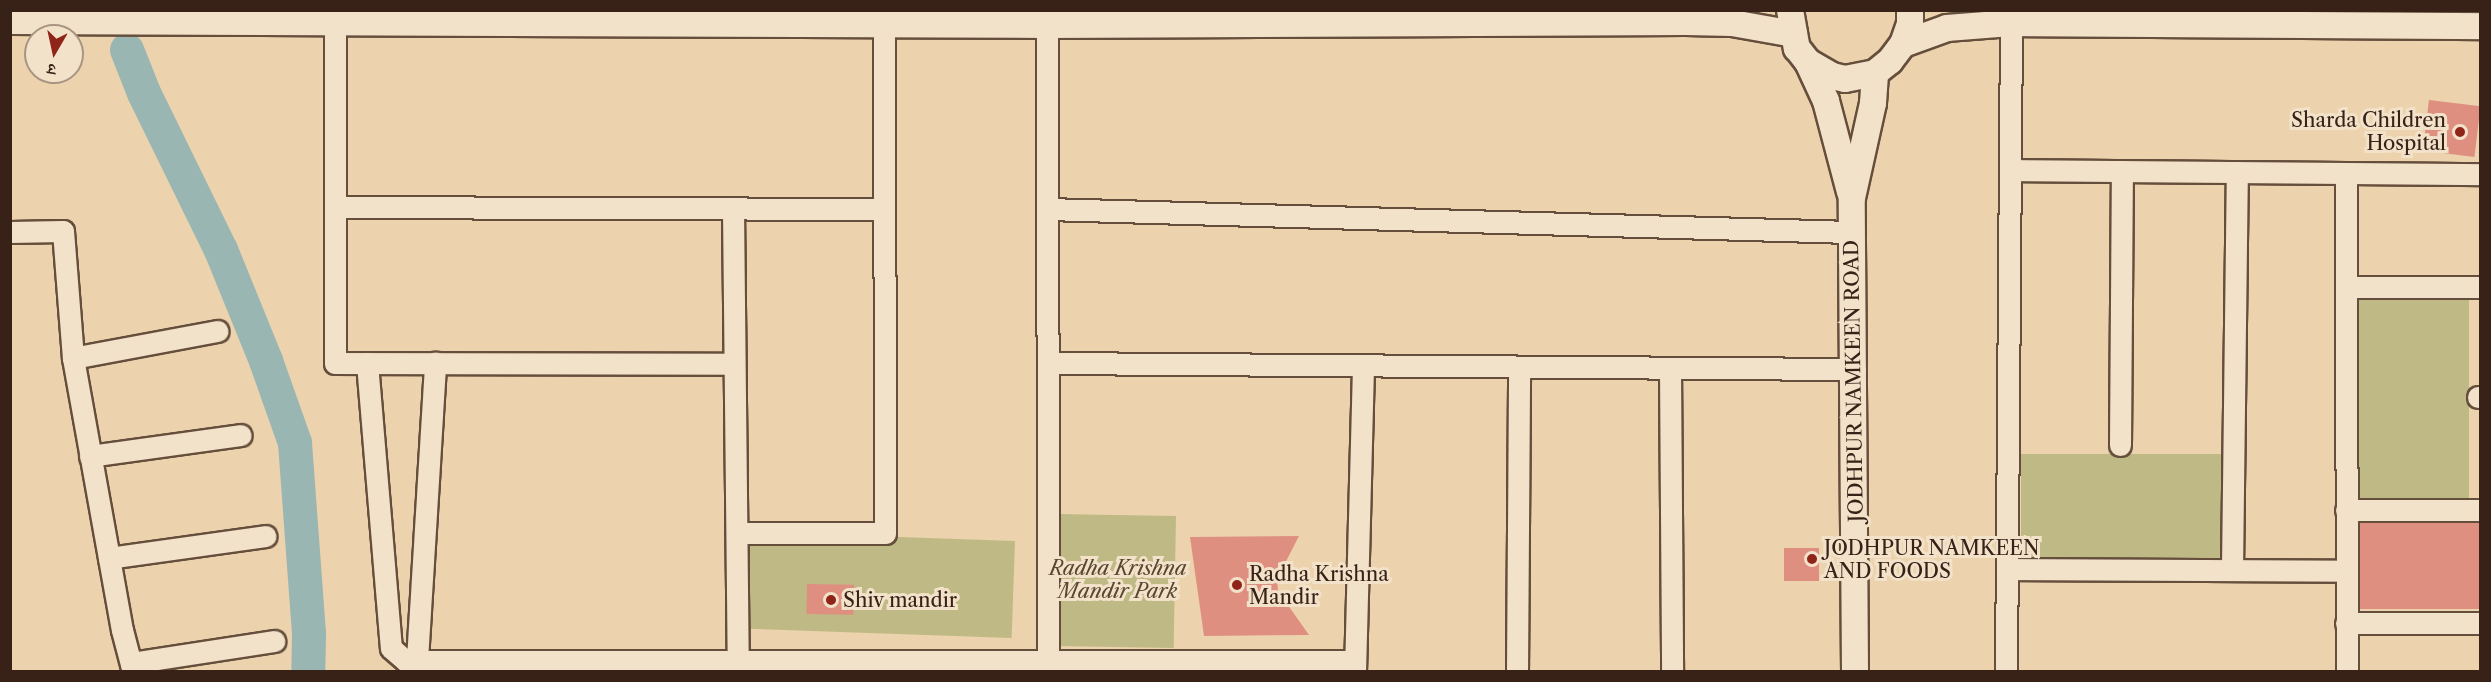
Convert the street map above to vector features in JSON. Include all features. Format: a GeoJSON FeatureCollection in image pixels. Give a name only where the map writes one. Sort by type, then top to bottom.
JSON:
{"type":"FeatureCollection","features":[{"type":"Feature","properties":{"kind":"street"},"geometry":{"type":"LineString","coordinates":[[1808,62],[1832,76],[1845,79],[1875,73],[1890,61],[1903,44],[1910,24],[1910,10]]}},
{"type":"Feature","properties":{"kind":"street"},"geometry":{"type":"LineString","coordinates":[[10,21],[205,16],[335,22],[884,24],[944,18],[1792,22],[1797,48],[1808,62],[1826,101],[1852,198]]}},
{"type":"Feature","properties":{"kind":"street"},"geometry":{"type":"LineString","coordinates":[[1903,44],[1947,28],[2011,23],[2238,17],[2481,26]]}},
{"type":"Feature","properties":{"kind":"street"},"geometry":{"type":"LineString","coordinates":[[1047,18],[1048,661]]}},
{"type":"Feature","properties":{"kind":"street"},"geometry":{"type":"LineString","coordinates":[[335,22],[335,363],[734,364]]}},
{"type":"Feature","properties":{"kind":"street"},"geometry":{"type":"LineString","coordinates":[[2006,672],[2011,23]]}},
{"type":"Feature","properties":{"kind":"street"},"geometry":{"type":"LineString","coordinates":[[737,533],[885,533],[884,24]]}},
{"type":"Feature","properties":{"kind":"street"},"geometry":{"type":"LineString","coordinates":[[1852,198],[1873,103],[1875,73]]}},
{"type":"Feature","properties":{"kind":"street"},"geometry":{"type":"LineString","coordinates":[[2011,170],[2481,174]]}},
{"type":"Feature","properties":{"kind":"street"},"geometry":{"type":"LineString","coordinates":[[2120,445],[2122,171]]}},
{"type":"Feature","properties":{"kind":"street"},"geometry":{"type":"LineString","coordinates":[[2232,570],[2237,172]]}},
{"type":"Feature","properties":{"kind":"street"},"geometry":{"type":"LineString","coordinates":[[2346,173],[2347,672]]}},
{"type":"Feature","properties":{"kind":"street","name":"JODHPUR NAMKEEN ROAD"},"geometry":{"type":"LineString","coordinates":[[1852,198],[1856,672]]}},
{"type":"Feature","properties":{"kind":"street"},"geometry":{"type":"LineString","coordinates":[[335,207],[884,209]]}},
{"type":"Feature","properties":{"kind":"street"},"geometry":{"type":"LineString","coordinates":[[733,208],[738,661]]}},
{"type":"Feature","properties":{"kind":"street"},"geometry":{"type":"LineString","coordinates":[[1047,209],[1852,232]]}},
{"type":"Feature","properties":{"kind":"street"},"geometry":{"type":"LineString","coordinates":[[10,232],[63,231],[73,358],[109,558],[132,667],[274,641]]}},
{"type":"Feature","properties":{"kind":"street"},"geometry":{"type":"LineString","coordinates":[[2346,287],[2481,287]]}},
{"type":"Feature","properties":{"kind":"street"},"geometry":{"type":"LineString","coordinates":[[73,358],[217,332]]}},
{"type":"Feature","properties":{"kind":"street"},"geometry":{"type":"LineString","coordinates":[[367,363],[391,648],[410,664],[1048,661],[1203,666],[1355,666],[1363,365]]}},
{"type":"Feature","properties":{"kind":"street"},"geometry":{"type":"LineString","coordinates":[[410,664],[435,363]]}},
{"type":"Feature","properties":{"kind":"street"},"geometry":{"type":"LineString","coordinates":[[1048,363],[1855,369]]}},
{"type":"Feature","properties":{"kind":"street"},"geometry":{"type":"LineString","coordinates":[[1517,672],[1519,367]]}},
{"type":"Feature","properties":{"kind":"street"},"geometry":{"type":"LineString","coordinates":[[1670,368],[1672,672]]}},
{"type":"Feature","properties":{"kind":"street"},"geometry":{"type":"LineString","coordinates":[[90,456],[241,435]]}},
{"type":"Feature","properties":{"kind":"street"},"geometry":{"type":"LineString","coordinates":[[2346,510],[2481,510]]}},
{"type":"Feature","properties":{"kind":"street"},"geometry":{"type":"LineString","coordinates":[[109,558],[265,536]]}},
{"type":"Feature","properties":{"kind":"street"},"geometry":{"type":"LineString","coordinates":[[2007,569],[2346,571]]}},
{"type":"Feature","properties":{"kind":"street"},"geometry":{"type":"LineString","coordinates":[[2346,623],[2481,623]]}},
{"type":"Feature","properties":{"kind":"green space"},"geometry":{"type":"Polygon","coordinates":[[[2352,292],[2469,292],[2469,505],[2352,505],[2352,292]]]}},
{"type":"Feature","properties":{"kind":"green space"},"geometry":{"type":"Polygon","coordinates":[[[2021,454],[2226,454],[2226,564],[2021,564],[2021,454]]]}},
{"type":"Feature","properties":{"kind":"green space","name":"Radha Krishna Mandir Park"},"geometry":{"type":"Polygon","coordinates":[[[1057,514],[1176,516],[1174,648],[1055,646],[1057,514]]]}},
{"type":"Feature","properties":{"kind":"green space"},"geometry":{"type":"Polygon","coordinates":[[[746,532],[1015,541],[1012,638],[743,629],[746,532]]]}},
{"type":"Feature","properties":{"kind":"building"},"geometry":{"type":"Polygon","coordinates":[[[2429,100],[2480,106],[2474,157],[2423,151],[2429,100]]]}},
{"type":"Feature","properties":{"kind":"building"},"geometry":{"type":"Polygon","coordinates":[[[2359,523],[2480,523],[2480,609],[2359,609],[2359,523]]]}},
{"type":"Feature","properties":{"kind":"building","name":"Radha Krishna Mandir"},"geometry":{"type":"Polygon","coordinates":[[[1299,536],[1277,579],[1278,591],[1309,635],[1204,636],[1190,537],[1299,536]]]}},
{"type":"Feature","properties":{"kind":"building"},"geometry":{"type":"Polygon","coordinates":[[[1784,548],[1819,548],[1819,581],[1784,581],[1784,548]]]}},
{"type":"Feature","properties":{"kind":"building","name":"Shiv mandir"},"geometry":{"type":"Polygon","coordinates":[[[807,584],[854,585],[853,615],[806,614],[807,584]]]}},
{"type":"Feature","properties":{"kind":"waterway"},"geometry":{"type":"LineString","coordinates":[[127,50],[144,93],[221,250],[266,361],[295,443],[309,633],[308,672]]}},
{"type":"Feature","properties":{"kind":"place","name":"Sharda Children Hospital"},"geometry":{"type":"Point","coordinates":[2460,132]}},
{"type":"Feature","properties":{"kind":"place","name":"JODHPUR NAMKEEN AND FOODS"},"geometry":{"type":"Point","coordinates":[1812,559]}},
{"type":"Feature","properties":{"kind":"place","name":"Radha Krishna Mandir"},"geometry":{"type":"Point","coordinates":[1237,585]}},
{"type":"Feature","properties":{"kind":"place","name":"Shiv mandir"},"geometry":{"type":"Point","coordinates":[831,600]}}]}
